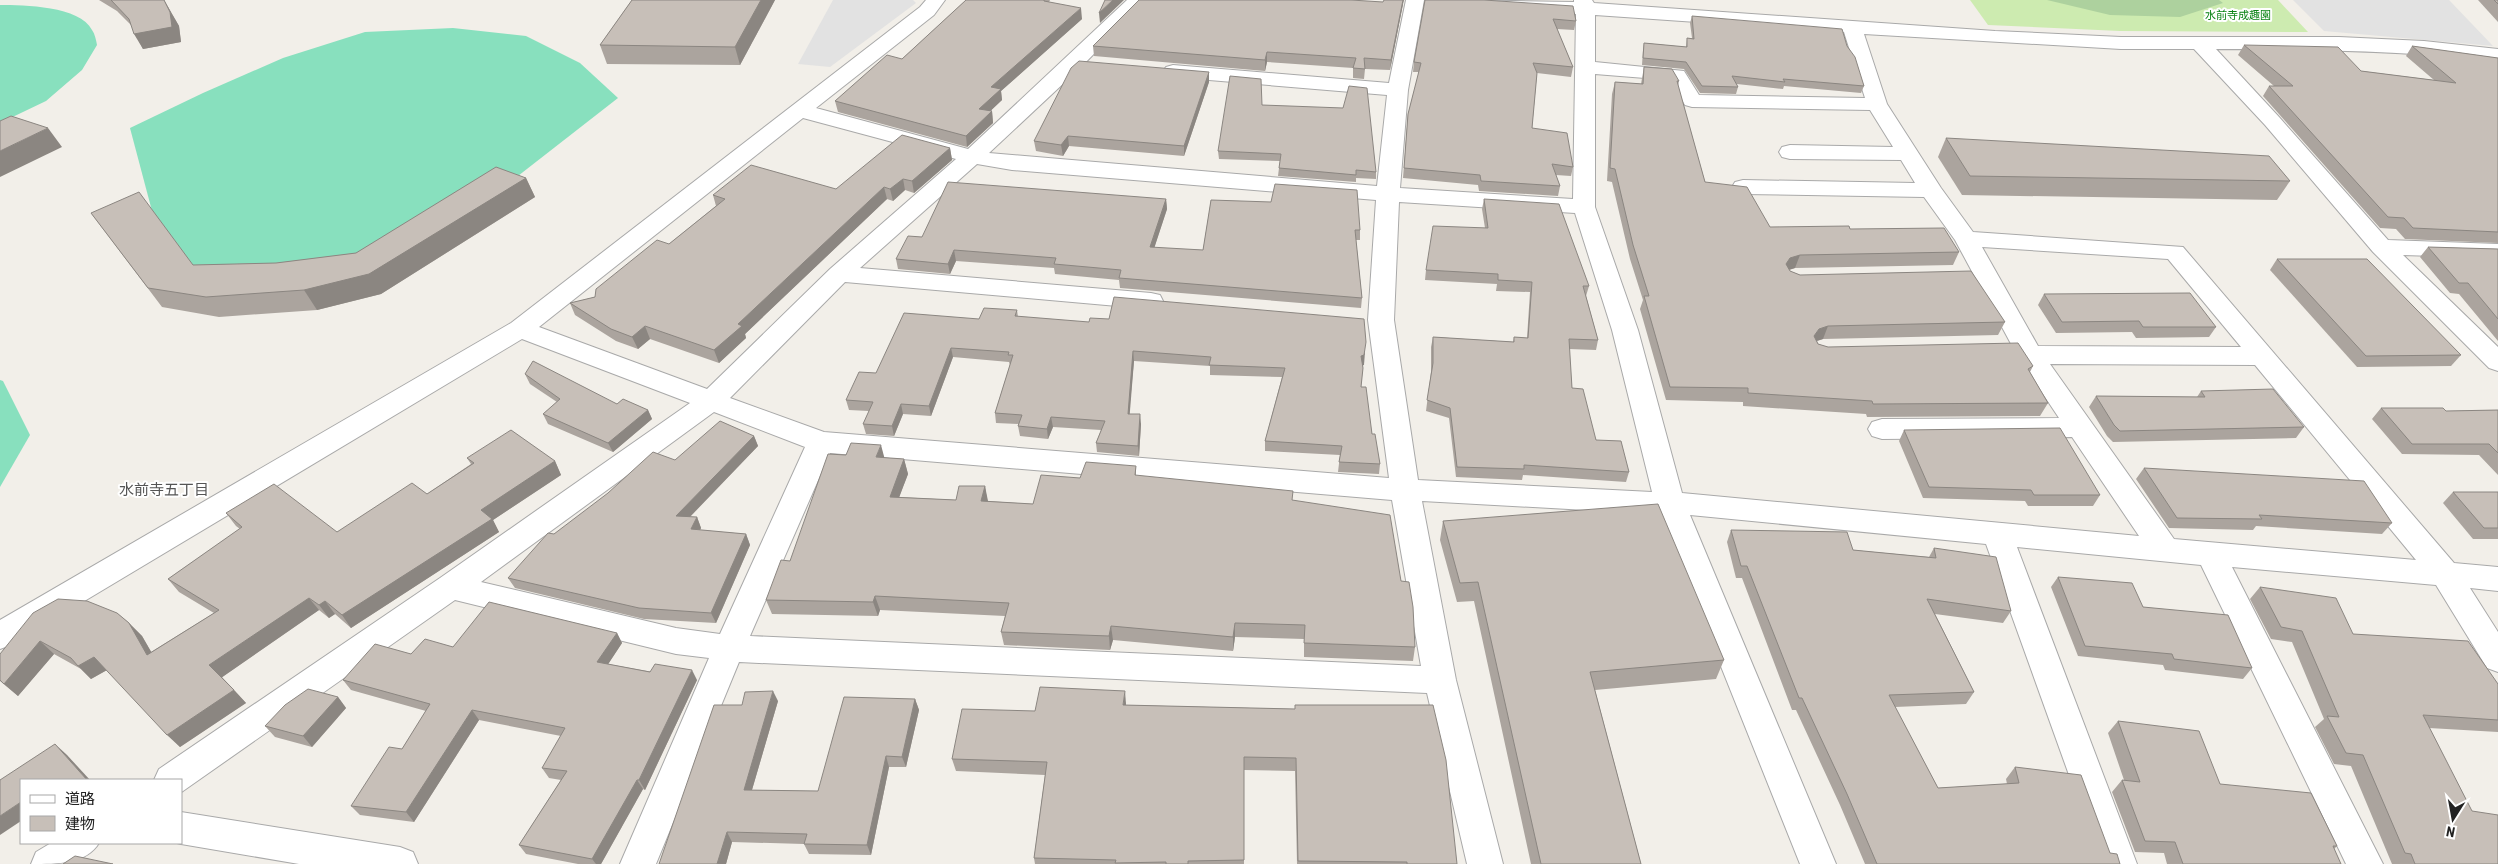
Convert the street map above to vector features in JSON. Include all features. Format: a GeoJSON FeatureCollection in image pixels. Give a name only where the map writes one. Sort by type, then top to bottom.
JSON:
{"type":"FeatureCollection","features":[{"type":"Feature","properties":{"kind":"street"},"geometry":{"type":"LineString","coordinates":[[0,636],[520,329],[801,111],[927,11],[936,0]]}},
{"type":"Feature","properties":{"kind":"street"},"geometry":{"type":"LineString","coordinates":[[172,779],[452,587],[711,401],[840,274],[972,157],[1074,63],[1138,0]]}},
{"type":"Feature","properties":{"kind":"street"},"geometry":{"type":"LineString","coordinates":[[1415,0],[1398,90],[1388,194],[1371,319],[1440,680],[1485,864]]}},
{"type":"Feature","properties":{"kind":"street"},"geometry":{"type":"LineString","coordinates":[[1464,0],[1817,16],[1852,26],[1995,37],[2200,44],[2339,43],[2498,55]]}},
{"type":"Feature","properties":{"kind":"street"},"geometry":{"type":"LineString","coordinates":[[1584,4],[1584,207],[1625,330],[1656,458],[1670,503],[1818,864]]}},
{"type":"Feature","properties":{"kind":"street"},"geometry":{"type":"LineString","coordinates":[[1852,26],[1877,104],[1931,190],[1966,239],[2028,350],[2165,550]]}},
{"type":"Feature","properties":{"kind":"street"},"geometry":{"type":"LineString","coordinates":[[2200,44],[2272,122],[2381,248],[2498,362]]}},
{"type":"Feature","properties":{"kind":"street"},"geometry":{"type":"LineString","coordinates":[[1074,63],[1104,66]]}},
{"type":"Feature","properties":{"kind":"street"},"geometry":{"type":"LineString","coordinates":[[1585,67],[1677,75],[1692,102],[1877,104]]}},
{"type":"Feature","properties":{"kind":"street"},"geometry":{"type":"LineString","coordinates":[[1153,70],[1398,90]]}},
{"type":"Feature","properties":{"kind":"street"},"geometry":{"type":"LineString","coordinates":[[801,111],[972,157],[1012,163],[1388,194],[1584,207]]}},
{"type":"Feature","properties":{"kind":"street"},"geometry":{"type":"LineString","coordinates":[[1790,152],[1908,154]]}},
{"type":"Feature","properties":{"kind":"street"},"geometry":{"type":"LineString","coordinates":[[1742,187],[1931,190]]}},
{"type":"Feature","properties":{"kind":"street"},"geometry":{"type":"LineString","coordinates":[[1966,239],[2175,252],[2444,573],[2498,659]]}},
{"type":"Feature","properties":{"kind":"street"},"geometry":{"type":"LineString","coordinates":[[2381,248],[2498,251]]}},
{"type":"Feature","properties":{"kind":"street"},"geometry":{"type":"LineString","coordinates":[[840,274],[1174,303]]}},
{"type":"Feature","properties":{"kind":"street"},"geometry":{"type":"LineString","coordinates":[[1958,274],[1986,274]]}},
{"type":"Feature","properties":{"kind":"street"},"geometry":{"type":"LineString","coordinates":[[520,329],[822,442],[1204,475],[1405,490],[1670,503],[2165,550],[2498,579]]}},
{"type":"Feature","properties":{"kind":"street"},"geometry":{"type":"LineString","coordinates":[[1996,345],[2028,350],[2263,356]]}},
{"type":"Feature","properties":{"kind":"street"},"geometry":{"type":"LineString","coordinates":[[1882,429],[2080,427]]}},
{"type":"Feature","properties":{"kind":"street"},"geometry":{"type":"LineString","coordinates":[[638,864],[729,648],[822,442]]}},
{"type":"Feature","properties":{"kind":"street"},"geometry":{"type":"LineString","coordinates":[[1997,534],[2119,864]]}},
{"type":"Feature","properties":{"kind":"street"},"geometry":{"type":"LineString","coordinates":[[2210,553],[2365,864]]}},
{"type":"Feature","properties":{"kind":"street"},"geometry":{"type":"LineString","coordinates":[[452,587],[676,641],[729,648],[1440,680]]}},
{"type":"Feature","properties":{"kind":"street"},"geometry":{"type":"LineString","coordinates":[[182,828],[400,864]]}},
{"type":"Feature","properties":{"kind":"street"},"geometry":{"type":"LineString","coordinates":[[49,864],[79,844]]}},
{"type":"Feature","properties":{"kind":"green space","name":"水前寺成趣園"},"geometry":{"type":"Polygon","coordinates":[[[1970,0],[2278,0],[2308,32],[2120,31],[1988,25],[1970,0]]]}},
{"type":"Feature","properties":{"kind":"green space"},"geometry":{"type":"Polygon","coordinates":[[[2047,0],[2219,0],[2223,3],[2180,17],[2110,15],[2047,0]]]}},
{"type":"Feature","properties":{"kind":"green space"},"geometry":{"type":"Polygon","coordinates":[[[0,5],[50,8],[76,16],[86,22],[92,30],[97,45],[82,70],[46,101],[0,123],[0,5]]]}},
{"type":"Feature","properties":{"kind":"green space"},"geometry":{"type":"Polygon","coordinates":[[[453,28],[526,36],[580,63],[618,98],[505,186],[367,272],[206,285],[152,211],[130,128],[283,58],[365,32],[453,28]]]}},
{"type":"Feature","properties":{"kind":"green space"},"geometry":{"type":"Polygon","coordinates":[[[0,380],[3,381],[30,435],[0,487],[0,380]]]}},
{"type":"Feature","properties":{"kind":"shaded area"},"geometry":{"type":"Polygon","coordinates":[[[833,0],[913,0],[916,3],[830,67],[798,64],[833,0]]]}},
{"type":"Feature","properties":{"kind":"shaded area"},"geometry":{"type":"Polygon","coordinates":[[[2293,0],[2449,0],[2493,46],[2324,31],[2293,0]]]}},
{"type":"Feature","properties":{"kind":"building"},"geometry":{"type":"Polygon","coordinates":[[[111,0],[164,0],[170,12],[172,27],[134,34],[129,19],[111,0]]]}},
{"type":"Feature","properties":{"kind":"building"},"geometry":{"type":"Polygon","coordinates":[[[632,0],[761,0],[735,47],[600,45],[632,0]]]}},
{"type":"Feature","properties":{"kind":"building"},"geometry":{"type":"Polygon","coordinates":[[[966,0],[1044,0],[1081,8],[991,87],[1001,89],[979,109],[992,111],[966,136],[835,101],[887,55],[902,59],[966,0]]]}},
{"type":"Feature","properties":{"kind":"building"},"geometry":{"type":"Polygon","coordinates":[[[1105,0],[1113,0],[1099,13],[1105,0]]]}},
{"type":"Feature","properties":{"kind":"building"},"geometry":{"type":"Polygon","coordinates":[[[1139,0],[1351,0],[1383,2],[1384,0],[1403,0],[1391,60],[1364,58],[1365,69],[1353,68],[1356,58],[1267,52],[1265,60],[1093,46],[1139,0]]]}},
{"type":"Feature","properties":{"kind":"building"},"geometry":{"type":"Polygon","coordinates":[[[1425,0],[1484,0],[1573,6],[1576,21],[1553,19],[1573,67],[1533,63],[1537,73],[1532,128],[1567,133],[1573,167],[1552,164],[1560,186],[1481,181],[1480,175],[1404,168],[1408,114],[1421,63],[1414,62],[1425,0]]]}},
{"type":"Feature","properties":{"kind":"building"},"geometry":{"type":"Polygon","coordinates":[[[1692,16],[1842,29],[1847,46],[1855,57],[1864,86],[1783,79],[1785,82],[1732,76],[1738,87],[1702,86],[1686,62],[1643,58],[1644,43],[1687,47],[1687,38],[1694,39],[1692,16]]]}},
{"type":"Feature","properties":{"kind":"building"},"geometry":{"type":"Polygon","coordinates":[[[2244,45],[2338,47],[2361,71],[2456,83],[2412,46],[2498,58],[2498,232],[2413,228],[2404,218],[2388,217],[2269,86],[2293,86],[2244,45]]]}},
{"type":"Feature","properties":{"kind":"building"},"geometry":{"type":"Polygon","coordinates":[[[1079,61],[1209,72],[1184,146],[1068,136],[1061,145],[1034,141],[1071,68],[1079,61]]]}},
{"type":"Feature","properties":{"kind":"building"},"geometry":{"type":"Polygon","coordinates":[[[1644,67],[1672,69],[1679,81],[1677,81],[1705,182],[1747,187],[1770,227],[1849,226],[1850,229],[1944,228],[1959,252],[1800,255],[1790,258],[1786,264],[1790,271],[1800,275],[1971,271],[2005,322],[1828,326],[1819,329],[1814,336],[1818,344],[1828,347],[2018,343],[2033,366],[2028,369],[2048,403],[1873,404],[1872,401],[1748,393],[1748,388],[1670,387],[1644,296],[1649,296],[1633,245],[1615,169],[1610,168],[1615,82],[1643,84],[1644,67]]]}},
{"type":"Feature","properties":{"kind":"building"},"geometry":{"type":"Polygon","coordinates":[[[1230,76],[1261,79],[1262,105],[1343,108],[1349,86],[1367,88],[1376,172],[1356,170],[1356,175],[1279,168],[1281,154],[1218,151],[1230,76]]]}},
{"type":"Feature","properties":{"kind":"building"},"geometry":{"type":"Polygon","coordinates":[[[11,116],[48,128],[0,151],[0,121],[11,116]]]}},
{"type":"Feature","properties":{"kind":"building"},"geometry":{"type":"Polygon","coordinates":[[[902,135],[950,148],[912,181],[903,179],[890,189],[884,187],[738,324],[742,326],[714,350],[645,326],[632,337],[611,329],[570,303],[595,297],[596,289],[657,240],[669,244],[725,199],[713,195],[751,165],[836,189],[902,135]]]}},
{"type":"Feature","properties":{"kind":"building"},"geometry":{"type":"Polygon","coordinates":[[[1946,138],[2269,156],[2290,181],[1970,176],[1946,138]]]}},
{"type":"Feature","properties":{"kind":"building"},"geometry":{"type":"Polygon","coordinates":[[[496,167],[526,178],[369,274],[304,290],[206,297],[148,288],[91,213],[139,192],[193,265],[276,263],[356,253],[496,167]]]}},
{"type":"Feature","properties":{"kind":"building"},"geometry":{"type":"Polygon","coordinates":[[[948,182],[1166,199],[1150,247],[1203,250],[1211,200],[1271,202],[1275,184],[1357,190],[1360,230],[1355,230],[1362,298],[1119,278],[1121,270],[1054,264],[1056,258],[954,250],[948,264],[896,259],[908,236],[922,237],[948,182]]]}},
{"type":"Feature","properties":{"kind":"building"},"geometry":{"type":"Polygon","coordinates":[[[1484,199],[1559,204],[1589,286],[1583,286],[1598,340],[1569,339],[1572,388],[1583,389],[1596,440],[1621,441],[1629,472],[1524,465],[1524,469],[1457,467],[1450,408],[1427,400],[1433,363],[1433,337],[1514,342],[1514,337],[1528,338],[1532,282],[1498,280],[1498,274],[1426,270],[1433,226],[1488,228],[1484,199]]]}},
{"type":"Feature","properties":{"kind":"building"},"geometry":{"type":"Polygon","coordinates":[[[2428,247],[2498,249],[2498,319],[2468,283],[2459,283],[2428,247]]]}},
{"type":"Feature","properties":{"kind":"building"},"geometry":{"type":"Polygon","coordinates":[[[2277,259],[2367,259],[2461,355],[2366,356],[2277,259]]]}},
{"type":"Feature","properties":{"kind":"building"},"geometry":{"type":"Polygon","coordinates":[[[2190,293],[2216,327],[2143,327],[2139,321],[2062,322],[2044,294],[2190,293]]]}},
{"type":"Feature","properties":{"kind":"building"},"geometry":{"type":"Polygon","coordinates":[[[1114,297],[1364,319],[1366,342],[1364,355],[1361,356],[1363,368],[1361,387],[1366,387],[1372,434],[1375,434],[1380,464],[1339,462],[1342,446],[1265,441],[1285,368],[1209,365],[1211,357],[1133,351],[1128,414],[1140,414],[1138,446],[1096,443],[1105,421],[1051,417],[1047,429],[1018,426],[1022,415],[995,413],[1013,355],[1008,355],[1009,352],[951,348],[929,406],[901,404],[892,426],[863,424],[873,402],[846,400],[859,372],[876,373],[904,313],[979,319],[984,308],[1017,310],[1015,316],[1089,322],[1090,318],[1109,319],[1114,297]]]}},
{"type":"Feature","properties":{"kind":"building"},"geometry":{"type":"Polygon","coordinates":[[[533,361],[617,404],[623,399],[648,410],[608,443],[543,414],[560,399],[525,374],[533,361]]]}},
{"type":"Feature","properties":{"kind":"building"},"geometry":{"type":"Polygon","coordinates":[[[2273,389],[2304,427],[2120,431],[2114,425],[2096,396],[2205,397],[2201,391],[2273,389]]]}},
{"type":"Feature","properties":{"kind":"building"},"geometry":{"type":"Polygon","coordinates":[[[2381,408],[2443,408],[2446,411],[2498,410],[2498,453],[2489,444],[2412,444],[2381,408]]]}},
{"type":"Feature","properties":{"kind":"building"},"geometry":{"type":"Polygon","coordinates":[[[720,421],[754,436],[676,516],[697,517],[691,529],[746,534],[711,613],[639,608],[508,578],[548,533],[554,534],[608,493],[653,452],[675,460],[720,421]]]}},
{"type":"Feature","properties":{"kind":"building"},"geometry":{"type":"Polygon","coordinates":[[[2060,428],[2100,495],[2034,495],[2031,490],[1929,487],[1904,430],[2060,428]]]}},
{"type":"Feature","properties":{"kind":"building"},"geometry":{"type":"Polygon","coordinates":[[[511,430],[555,461],[481,510],[492,519],[342,615],[325,601],[319,605],[309,598],[209,665],[234,690],[167,735],[94,657],[78,666],[71,658],[40,641],[4,684],[0,680],[0,654],[33,613],[58,599],[87,601],[117,613],[129,623],[147,655],[219,610],[168,579],[242,527],[226,513],[274,484],[337,532],[412,483],[427,494],[474,463],[467,458],[511,430]]]}},
{"type":"Feature","properties":{"kind":"building"},"geometry":{"type":"Polygon","coordinates":[[[851,443],[881,445],[876,457],[904,459],[890,497],[956,500],[959,486],[985,486],[981,501],[1033,504],[1041,475],[1080,478],[1086,462],[1136,466],[1135,475],[1293,491],[1292,500],[1390,515],[1401,581],[1409,582],[1413,607],[1415,647],[1304,643],[1305,625],[1235,623],[1233,637],[1111,626],[1109,636],[1001,632],[1009,603],[875,596],[873,602],[766,600],[781,560],[790,561],[828,454],[846,455],[851,443]]]}},
{"type":"Feature","properties":{"kind":"building"},"geometry":{"type":"Polygon","coordinates":[[[2144,468],[2364,481],[2392,523],[2259,515],[2262,519],[2177,518],[2144,468]]]}},
{"type":"Feature","properties":{"kind":"building"},"geometry":{"type":"Polygon","coordinates":[[[2453,492],[2498,492],[2498,528],[2484,528],[2453,492]]]}},
{"type":"Feature","properties":{"kind":"building"},"geometry":{"type":"Polygon","coordinates":[[[1658,504],[1724,660],[1590,672],[1641,864],[1541,864],[1478,582],[1460,583],[1443,521],[1658,504]]]}},
{"type":"Feature","properties":{"kind":"building"},"geometry":{"type":"Polygon","coordinates":[[[1731,530],[1847,532],[1853,550],[1936,558],[1934,548],[1996,557],[2011,611],[1927,599],[1974,692],[1889,695],[1938,788],[2019,783],[2015,767],[2081,775],[2110,853],[2117,854],[2120,864],[1877,864],[1802,698],[1799,698],[1747,566],[1741,566],[1731,530]]]}},
{"type":"Feature","properties":{"kind":"building"},"geometry":{"type":"Polygon","coordinates":[[[2058,577],[2132,583],[2143,607],[2228,615],[2252,668],[2174,659],[2172,654],[2085,646],[2058,577]]]}},
{"type":"Feature","properties":{"kind":"building"},"geometry":{"type":"Polygon","coordinates":[[[2260,587],[2336,598],[2353,634],[2468,641],[2498,684],[2498,720],[2423,715],[2472,811],[2498,815],[2498,864],[2415,864],[2411,854],[2405,853],[2363,755],[2346,753],[2327,716],[2339,717],[2302,631],[2281,627],[2260,587]]]}},
{"type":"Feature","properties":{"kind":"building"},"geometry":{"type":"Polygon","coordinates":[[[489,602],[617,633],[597,662],[650,672],[655,664],[692,670],[639,780],[637,780],[592,859],[519,845],[567,771],[542,768],[565,728],[472,710],[406,812],[351,806],[389,747],[402,749],[430,704],[343,680],[375,644],[411,654],[425,639],[453,647],[489,602]]]}},
{"type":"Feature","properties":{"kind":"building"},"geometry":{"type":"Polygon","coordinates":[[[1040,687],[1125,691],[1123,705],[1295,709],[1295,705],[1433,705],[1446,760],[1457,864],[1298,861],[1296,758],[1244,757],[1244,860],[1188,861],[1188,864],[1166,864],[1166,862],[1115,863],[1116,860],[1034,858],[1047,762],[952,759],[962,709],[1035,711],[1040,687]]]}},
{"type":"Feature","properties":{"kind":"building"},"geometry":{"type":"Polygon","coordinates":[[[308,689],[338,697],[303,736],[265,726],[285,705],[308,689]]]}},
{"type":"Feature","properties":{"kind":"building"},"geometry":{"type":"Polygon","coordinates":[[[773,691],[744,790],[818,791],[844,697],[915,699],[902,757],[886,756],[867,845],[804,844],[807,834],[727,832],[717,864],[659,864],[714,705],[742,705],[745,692],[773,691]]]}},
{"type":"Feature","properties":{"kind":"building"},"geometry":{"type":"Polygon","coordinates":[[[2118,721],[2199,731],[2220,784],[2311,793],[2337,846],[2333,846],[2341,864],[2183,864],[2175,842],[2145,841],[2122,780],[2140,782],[2118,721]]]}},
{"type":"Feature","properties":{"kind":"building"},"geometry":{"type":"Polygon","coordinates":[[[55,744],[86,779],[20,779],[20,803],[0,816],[0,780],[55,744]]]}},
{"type":"Feature","properties":{"kind":"building"},"geometry":{"type":"Polygon","coordinates":[[[75,856],[113,864],[63,864],[75,856]]]}},
{"type":"Feature","properties":{"kind":"district","name":"水前寺五丁目"},"geometry":{"type":"Point","coordinates":[164,490]}}]}
